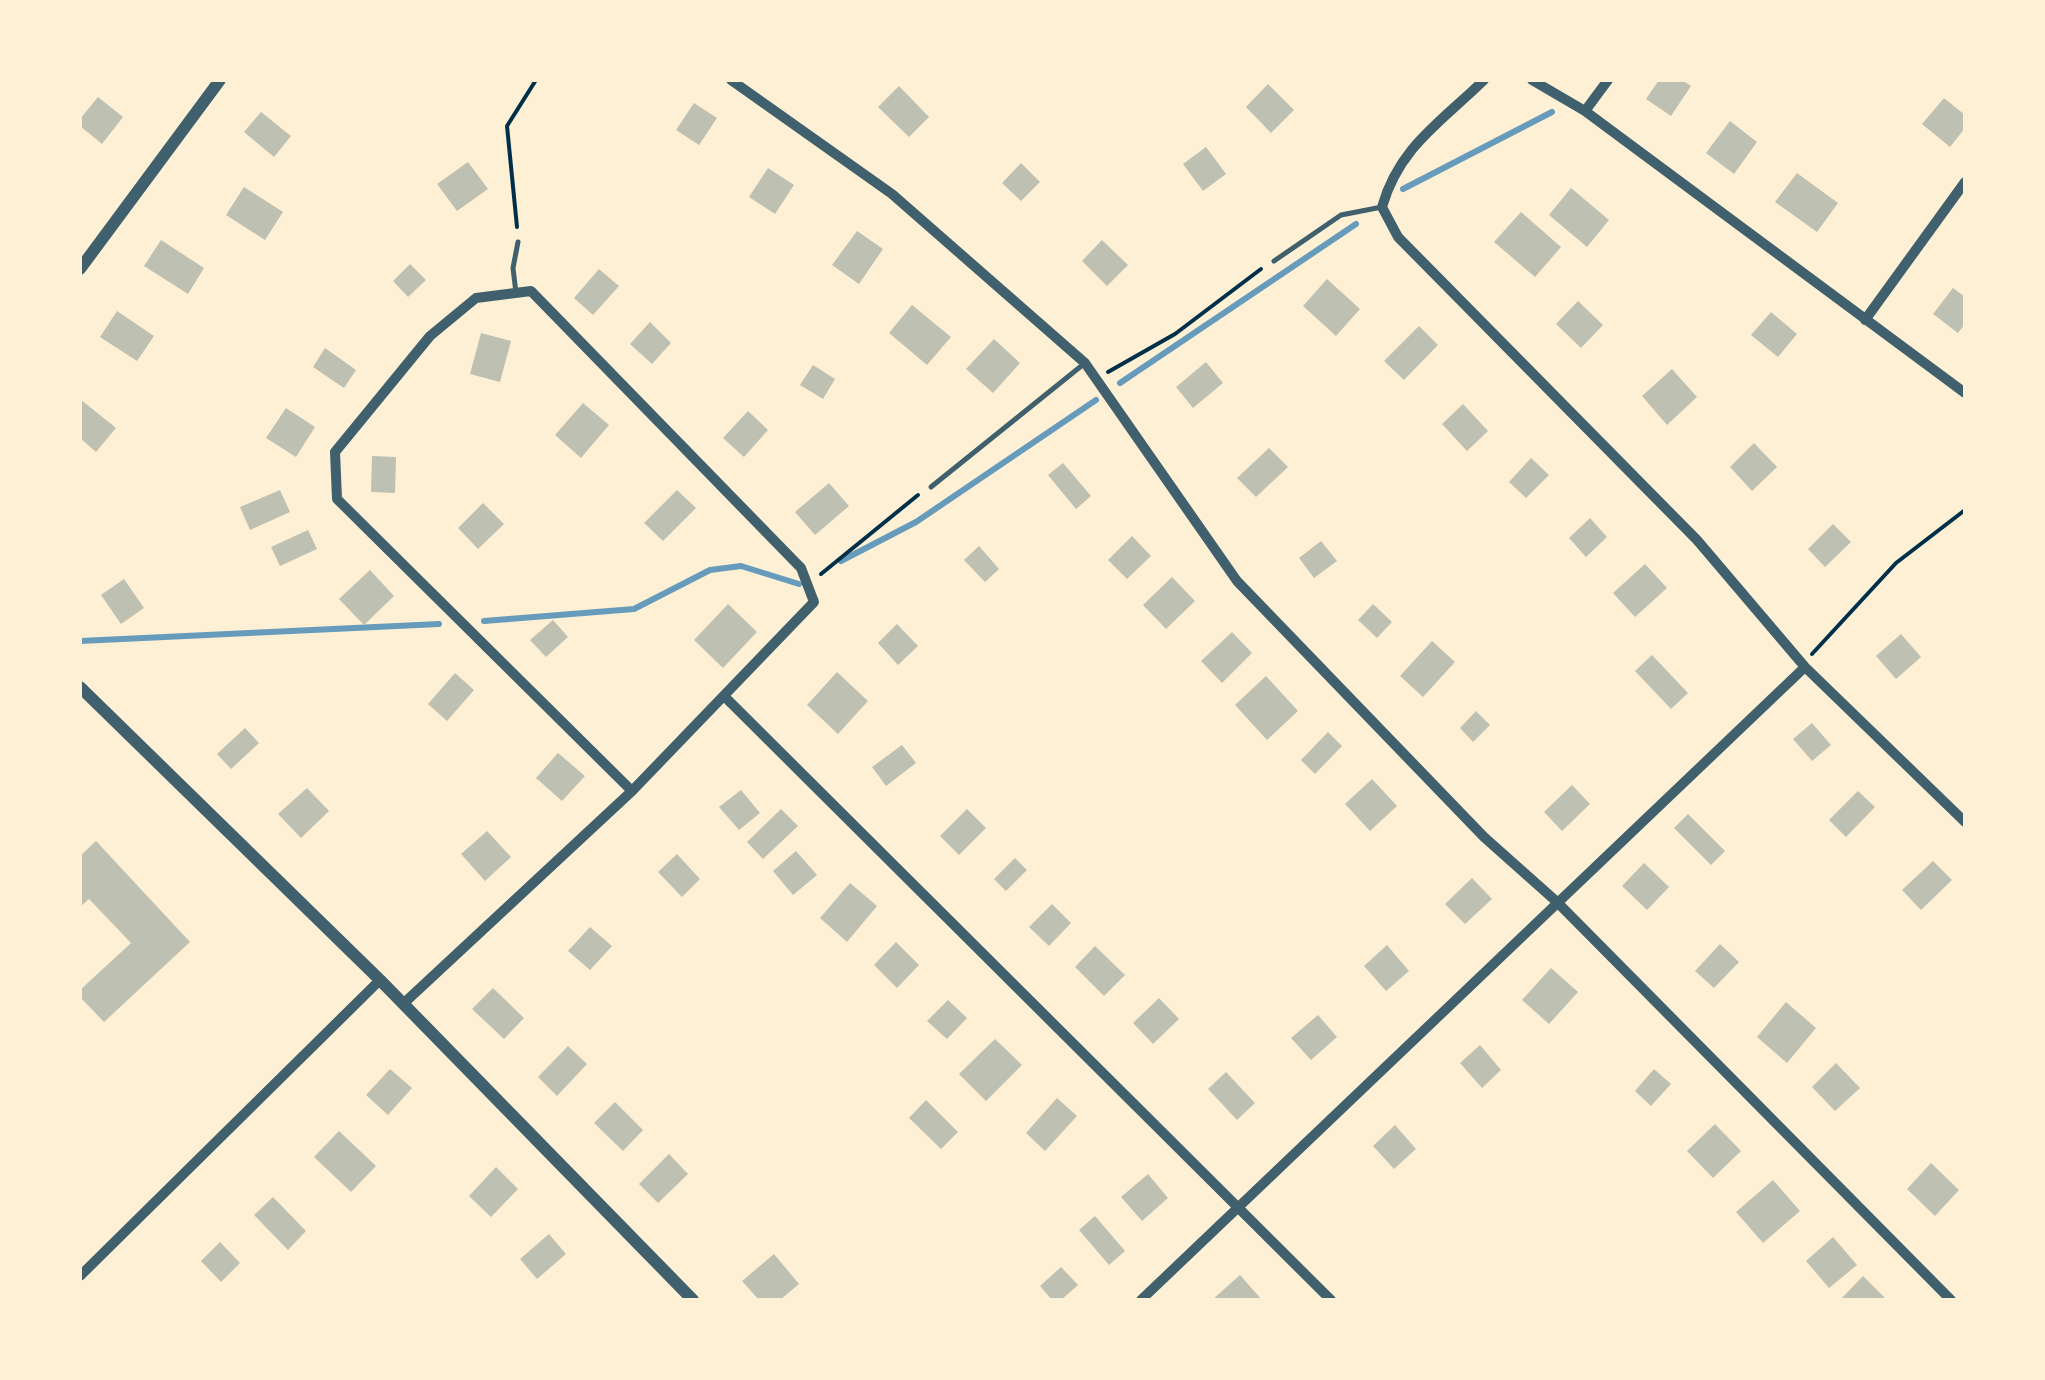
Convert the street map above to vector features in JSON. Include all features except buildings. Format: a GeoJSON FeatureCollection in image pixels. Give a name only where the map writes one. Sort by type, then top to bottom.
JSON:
{"type":"FeatureCollection","features":[{"type":"Feature","properties":{"kind":"street"},"geometry":{"type":"LineString","coordinates":[[80,270],[220,80]]}},
{"type":"Feature","properties":{"kind":"street"},"geometry":{"type":"LineString","coordinates":[[731,80],[892,194],[1085,363],[1237,581],[1484,837],[1557,902],[1952,1300]]}},
{"type":"Feature","properties":{"kind":"street"},"geometry":{"type":"LineString","coordinates":[[1484,80],[1403,155],[1390,178],[1382,208],[1398,237],[1697,540],[1804,666],[1965,822]]}},
{"type":"Feature","properties":{"kind":"street"},"geometry":{"type":"LineString","coordinates":[[1532,80],[1585,111],[1965,393]]}},
{"type":"Feature","properties":{"kind":"street"},"geometry":{"type":"LineString","coordinates":[[1585,111],[1608,80]]}},
{"type":"Feature","properties":{"kind":"street"},"geometry":{"type":"LineString","coordinates":[[1864,320],[1965,182]]}},
{"type":"Feature","properties":{"kind":"street"},"geometry":{"type":"LineString","coordinates":[[403,1004],[632,791],[726,698],[814,602],[801,568],[531,291],[476,298],[430,336],[334,452],[337,499],[632,791]]}},
{"type":"Feature","properties":{"kind":"street"},"geometry":{"type":"LineString","coordinates":[[1141,1300],[1804,666]]}},
{"type":"Feature","properties":{"kind":"street"},"geometry":{"type":"LineString","coordinates":[[80,687],[380,980],[693,1300]]}},
{"type":"Feature","properties":{"kind":"street"},"geometry":{"type":"LineString","coordinates":[[726,698],[1331,1300]]}},
{"type":"Feature","properties":{"kind":"street"},"geometry":{"type":"LineString","coordinates":[[80,1276],[380,980]]}},
{"type":"Feature","properties":{"kind":"lane"},"geometry":{"type":"LineString","coordinates":[[1274,261],[1341,215],[1382,208]]}},
{"type":"Feature","properties":{"kind":"lane"},"geometry":{"type":"LineString","coordinates":[[516,292],[513,268],[518,242]]}},
{"type":"Feature","properties":{"kind":"lane"},"geometry":{"type":"LineString","coordinates":[[931,487],[1085,363]]}},
{"type":"Feature","properties":{"kind":"path"},"geometry":{"type":"LineString","coordinates":[[518,242],[507,126],[510,115],[536,80]]}},
{"type":"Feature","properties":{"kind":"path"},"geometry":{"type":"LineString","coordinates":[[1096,380],[1147,346],[1175,334],[1274,261]]}},
{"type":"Feature","properties":{"kind":"path"},"geometry":{"type":"LineString","coordinates":[[809,590],[826,568],[894,510],[931,487]]}},
{"type":"Feature","properties":{"kind":"path"},"geometry":{"type":"LineString","coordinates":[[1804,666],[1822,640],[1896,564],[1965,510]]}},
{"type":"Feature","properties":{"kind":"waterway"},"geometry":{"type":"LineString","coordinates":[[1403,189],[1552,112]]}},
{"type":"Feature","properties":{"kind":"waterway"},"geometry":{"type":"LineString","coordinates":[[1120,383],[1356,224]]}},
{"type":"Feature","properties":{"kind":"waterway"},"geometry":{"type":"LineString","coordinates":[[841,561],[916,522],[1096,400]]}},
{"type":"Feature","properties":{"kind":"waterway"},"geometry":{"type":"LineString","coordinates":[[484,621],[634,609],[710,570],[741,566],[799,584]]}},
{"type":"Feature","properties":{"kind":"waterway"},"geometry":{"type":"LineString","coordinates":[[80,641],[439,624]]}}]}
